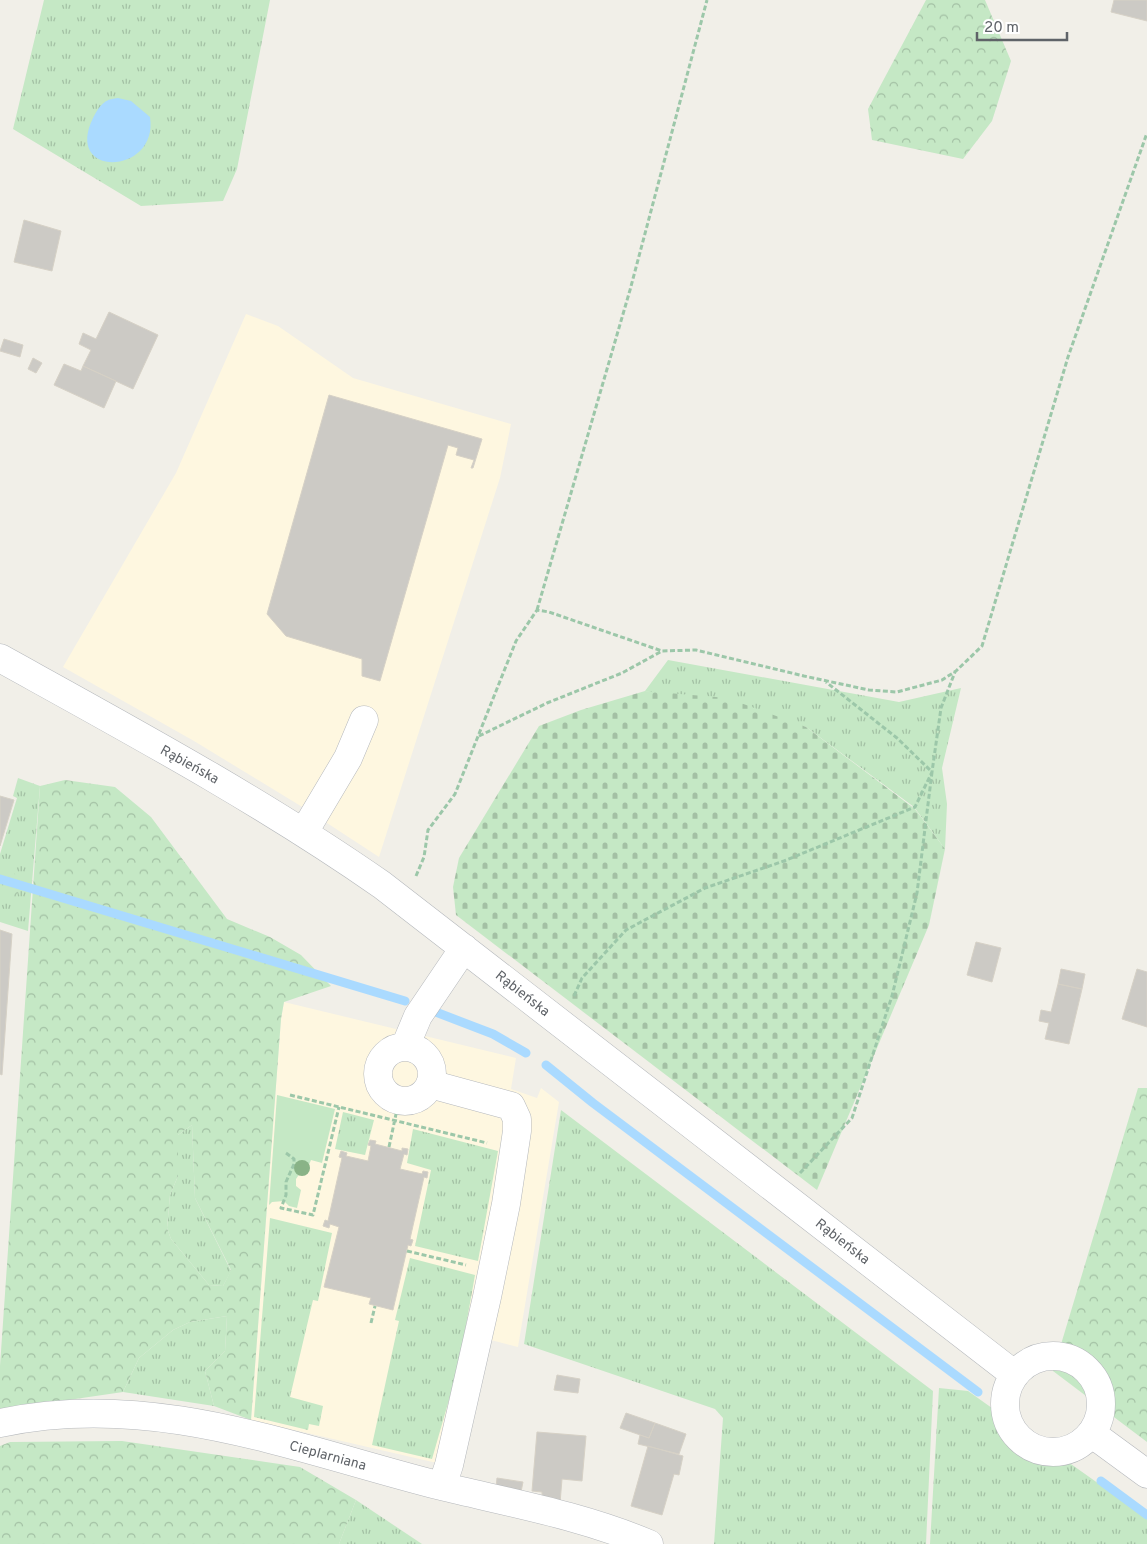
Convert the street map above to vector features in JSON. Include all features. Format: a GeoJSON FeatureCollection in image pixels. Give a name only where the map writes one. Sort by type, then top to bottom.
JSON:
{"type":"FeatureCollection","features":[{"type":"Feature","properties":{"kind":"street","name":"Rąbieńska"},"geometry":{"type":"LineString","coordinates":[[0,658],[228,786],[304,832],[404,902],[1015,1375]]}},
{"type":"Feature","properties":{"kind":"street"},"geometry":{"type":"LineString","coordinates":[[304,832],[348,758],[364,720]]}},
{"type":"Feature","properties":{"kind":"street"},"geometry":{"type":"LineString","coordinates":[[406,1047],[418,1016],[464,948]]}},
{"type":"Feature","properties":{"kind":"street"},"geometry":{"type":"LineString","coordinates":[[406,1047],[418,1050],[430,1062],[432,1070],[430,1084],[423,1094],[397,1110],[384,1090],[378,1073],[384,1056],[391,1051],[406,1047]]}},
{"type":"Feature","properties":{"kind":"street"},"geometry":{"type":"LineString","coordinates":[[430,1084],[512,1106],[517,1119],[514,1150],[493,1272],[449,1465],[442,1486]]}},
{"type":"Feature","properties":{"kind":"street"},"geometry":{"type":"LineString","coordinates":[[1046,1356],[1071,1360],[1082,1366],[1094,1380],[1100,1398],[1099,1416],[1091,1433],[1080,1443],[1066,1450],[1051,1452],[1037,1449],[1023,1442],[1013,1431],[1006,1417],[1005,1402],[1008,1388],[1015,1375],[1024,1366],[1046,1356]]}},
{"type":"Feature","properties":{"kind":"street","name":"Cieplarniana"},"geometry":{"type":"LineString","coordinates":[[0,1423],[44,1416],[108,1412],[172,1418],[218,1426],[442,1486],[531,1506],[649,1544]]}},
{"type":"Feature","properties":{"kind":"street"},"geometry":{"type":"LineString","coordinates":[[1091,1433],[1147,1474]]}},
{"type":"Feature","properties":{"kind":"path"},"geometry":{"type":"LineString","coordinates":[[404,902],[424,856],[428,830],[455,794],[516,641],[537,610],[630,290],[707,0]]}},
{"type":"Feature","properties":{"kind":"path"},"geometry":{"type":"LineString","coordinates":[[537,610],[549,612],[662,651],[696,650],[869,690],[897,692],[942,680],[956,671],[982,646],[1068,356],[1147,134]]}},
{"type":"Feature","properties":{"kind":"path"},"geometry":{"type":"LineString","coordinates":[[479,736],[547,703],[622,673],[662,651]]}},
{"type":"Feature","properties":{"kind":"path"},"geometry":{"type":"LineString","coordinates":[[781,1192],[852,1118],[892,996],[918,893],[941,708],[956,671]]}},
{"type":"Feature","properties":{"kind":"path"},"geometry":{"type":"LineString","coordinates":[[826,681],[897,738],[932,772]]}},
{"type":"Feature","properties":{"kind":"path"},"geometry":{"type":"LineString","coordinates":[[561,1024],[582,978],[626,930],[705,888],[784,861],[914,807],[932,772]]}},
{"type":"Feature","properties":{"kind":"path"},"geometry":{"type":"LineString","coordinates":[[290,1095],[339,1107],[397,1110],[514,1150]]}},
{"type":"Feature","properties":{"kind":"path"},"geometry":{"type":"LineString","coordinates":[[286,1153],[294,1159],[294,1164],[286,1182],[286,1195],[281,1208],[313,1215],[339,1107]]}},
{"type":"Feature","properties":{"kind":"path"},"geometry":{"type":"LineString","coordinates":[[389,1148],[397,1110]]}},
{"type":"Feature","properties":{"kind":"path"},"geometry":{"type":"LineString","coordinates":[[407,1251],[493,1272]]}},
{"type":"Feature","properties":{"kind":"path"},"geometry":{"type":"LineString","coordinates":[[371,1324],[375,1306]]}},
{"type":"Feature","properties":{"kind":"shaded area"},"geometry":{"type":"Polygon","coordinates":[[[246,314],[278,326],[353,378],[511,424],[500,478],[379,857],[304,808],[194,741],[63,667],[176,473],[246,314]]]}},
{"type":"Feature","properties":{"kind":"shaded area"},"geometry":{"type":"Polygon","coordinates":[[[284,1002],[516,1058],[511,1089],[537,1098],[541,1088],[559,1102],[518,1347],[468,1334],[437,1463],[251,1420],[281,1019],[284,1002]]]}},
{"type":"Feature","properties":{"kind":"green space"},"geometry":{"type":"Polygon","coordinates":[[[44,0],[270,0],[237,169],[223,201],[141,206],[13,129],[44,0]]]}},
{"type":"Feature","properties":{"kind":"green space"},"geometry":{"type":"Polygon","coordinates":[[[926,0],[985,0],[1011,61],[992,121],[963,159],[872,140],[868,109],[926,0]]]}},
{"type":"Feature","properties":{"kind":"green space"},"geometry":{"type":"Polygon","coordinates":[[[668,660],[899,702],[961,688],[942,768],[947,804],[945,849],[914,807],[806,727],[645,691],[668,660]]]}},
{"type":"Feature","properties":{"kind":"green space"},"geometry":{"type":"Polygon","coordinates":[[[645,691],[727,698],[806,727],[915,809],[945,849],[929,925],[817,1190],[456,915],[453,887],[459,858],[539,726],[581,710],[645,691]]]}},
{"type":"Feature","properties":{"kind":"green space"},"geometry":{"type":"Polygon","coordinates":[[[18,778],[40,786],[28,931],[0,922],[0,854],[17,798],[13,796],[18,778]]]}},
{"type":"Feature","properties":{"kind":"green space"},"geometry":{"type":"Polygon","coordinates":[[[65,780],[115,787],[151,817],[227,919],[270,937],[301,955],[331,986],[284,1002],[281,1019],[251,1420],[214,1406],[205,1371],[225,1351],[227,1316],[190,1322],[173,1330],[139,1358],[123,1392],[0,1410],[0,1366],[40,786],[65,780]],[[192,1125],[178,1135],[178,1176],[170,1195],[167,1228],[171,1239],[209,1285],[223,1286],[231,1270],[195,1198],[192,1125]]]}},
{"type":"Feature","properties":{"kind":"green space"},"geometry":{"type":"Polygon","coordinates":[[[0,869],[12,870],[19,880],[17,900],[0,900],[0,869]]]}},
{"type":"Feature","properties":{"kind":"green space"},"geometry":{"type":"Polygon","coordinates":[[[1138,1088],[1147,1088],[1147,1442],[1053,1371],[1138,1088]]]}},
{"type":"Feature","properties":{"kind":"green space"},"geometry":{"type":"Polygon","coordinates":[[[277,1095],[335,1109],[322,1163],[311,1160],[306,1172],[300,1173],[296,1179],[296,1186],[301,1190],[297,1208],[289,1206],[284,1201],[272,1202],[269,1205],[277,1095]]]}},
{"type":"Feature","properties":{"kind":"green space"},"geometry":{"type":"Polygon","coordinates":[[[561,1110],[933,1391],[926,1544],[714,1544],[723,1418],[715,1409],[524,1344],[561,1110]]]}},
{"type":"Feature","properties":{"kind":"green space"},"geometry":{"type":"Polygon","coordinates":[[[343,1112],[374,1120],[365,1155],[335,1149],[343,1112]]]}},
{"type":"Feature","properties":{"kind":"green space"},"geometry":{"type":"Polygon","coordinates":[[[192,1125],[195,1198],[231,1271],[223,1286],[209,1285],[171,1239],[167,1228],[170,1195],[178,1176],[178,1135],[192,1125]]]}},
{"type":"Feature","properties":{"kind":"green space"},"geometry":{"type":"Polygon","coordinates":[[[413,1129],[498,1151],[478,1261],[415,1246],[431,1170],[407,1163],[413,1129]]]}},
{"type":"Feature","properties":{"kind":"green space"},"geometry":{"type":"Polygon","coordinates":[[[270,1218],[332,1233],[318,1301],[313,1300],[290,1397],[323,1406],[319,1426],[309,1424],[308,1430],[254,1417],[270,1218]]]}},
{"type":"Feature","properties":{"kind":"green space"},"geometry":{"type":"Polygon","coordinates":[[[410,1258],[475,1275],[459,1365],[432,1459],[372,1445],[399,1321],[395,1320],[410,1258]]]}},
{"type":"Feature","properties":{"kind":"green space"},"geometry":{"type":"Polygon","coordinates":[[[227,1316],[225,1351],[205,1371],[214,1406],[123,1392],[139,1358],[173,1330],[190,1322],[227,1316]]]}},
{"type":"Feature","properties":{"kind":"green space"},"geometry":{"type":"Polygon","coordinates":[[[939,1388],[968,1391],[1147,1518],[1147,1544],[930,1544],[939,1388]]]}},
{"type":"Feature","properties":{"kind":"green space"},"geometry":{"type":"Polygon","coordinates":[[[122,1441],[300,1467],[356,1500],[339,1544],[0,1544],[0,1446],[10,1442],[122,1441]]]}},
{"type":"Feature","properties":{"kind":"green space"},"geometry":{"type":"Polygon","coordinates":[[[356,1500],[422,1544],[339,1544],[356,1500]]]}},
{"type":"Feature","properties":{"kind":"water"},"geometry":{"type":"Polygon","coordinates":[[[118,98],[131,101],[150,117],[149,136],[141,150],[128,159],[114,162],[100,160],[91,152],[87,138],[93,118],[100,107],[109,100],[118,98]]]}},
{"type":"Feature","properties":{"kind":"building"},"geometry":{"type":"Polygon","coordinates":[[[1114,0],[1147,0],[1147,21],[1111,12],[1114,0]]]}},
{"type":"Feature","properties":{"kind":"building"},"geometry":{"type":"Polygon","coordinates":[[[24,220],[61,231],[52,271],[14,262],[24,220]]]}},
{"type":"Feature","properties":{"kind":"building"},"geometry":{"type":"Polygon","coordinates":[[[109,312],[158,335],[133,389],[83,366],[91,350],[79,344],[83,333],[96,339],[109,312]]]}},
{"type":"Feature","properties":{"kind":"building"},"geometry":{"type":"Polygon","coordinates":[[[4,339],[23,345],[20,357],[0,351],[4,339]]]}},
{"type":"Feature","properties":{"kind":"building"},"geometry":{"type":"Polygon","coordinates":[[[33,358],[42,363],[36,373],[28,369],[33,358]]]}},
{"type":"Feature","properties":{"kind":"building"},"geometry":{"type":"Polygon","coordinates":[[[64,364],[81,371],[83,366],[116,381],[104,408],[54,385],[64,364]]]}},
{"type":"Feature","properties":{"kind":"building"},"geometry":{"type":"Polygon","coordinates":[[[329,395],[482,439],[473,468],[471,468],[474,460],[456,455],[458,448],[448,445],[380,681],[362,676],[362,659],[286,636],[267,614],[329,395]]]}},
{"type":"Feature","properties":{"kind":"building"},"geometry":{"type":"Polygon","coordinates":[[[0,796],[14,800],[0,846],[0,796]]]}},
{"type":"Feature","properties":{"kind":"building"},"geometry":{"type":"Polygon","coordinates":[[[0,930],[12,934],[2,1075],[0,1074],[0,930]]]}},
{"type":"Feature","properties":{"kind":"building"},"geometry":{"type":"Polygon","coordinates":[[[976,942],[1001,948],[992,982],[967,975],[976,942]]]}},
{"type":"Feature","properties":{"kind":"building"},"geometry":{"type":"Polygon","coordinates":[[[1061,969],[1085,974],[1082,989],[1058,984],[1061,969]]]}},
{"type":"Feature","properties":{"kind":"building"},"geometry":{"type":"Polygon","coordinates":[[[1137,969],[1147,972],[1147,1027],[1122,1019],[1137,969]]]}},
{"type":"Feature","properties":{"kind":"building"},"geometry":{"type":"Polygon","coordinates":[[[1058,984],[1082,989],[1069,1044],[1045,1039],[1049,1023],[1039,1021],[1041,1010],[1051,1012],[1058,984]]]}},
{"type":"Feature","properties":{"kind":"building"},"geometry":{"type":"Polygon","coordinates":[[[370,1140],[376,1141],[375,1144],[402,1151],[402,1148],[408,1149],[407,1155],[404,1154],[400,1169],[422,1174],[423,1171],[428,1172],[427,1178],[424,1177],[410,1239],[413,1240],[411,1246],[408,1245],[393,1310],[369,1304],[371,1298],[324,1287],[339,1227],[330,1224],[329,1228],[323,1226],[325,1220],[328,1221],[342,1158],[339,1157],[341,1151],[347,1153],[346,1156],[368,1161],[371,1146],[368,1145],[370,1140]]]}},
{"type":"Feature","properties":{"kind":"building"},"geometry":{"type":"Polygon","coordinates":[[[557,1375],[580,1379],[578,1393],[554,1390],[557,1375]]]}},
{"type":"Feature","properties":{"kind":"building"},"geometry":{"type":"Polygon","coordinates":[[[626,1413],[655,1423],[649,1438],[620,1428],[626,1413]]]}},
{"type":"Feature","properties":{"kind":"building"},"geometry":{"type":"Polygon","coordinates":[[[655,1423],[686,1434],[679,1454],[638,1444],[640,1435],[649,1438],[655,1423]]]}},
{"type":"Feature","properties":{"kind":"building"},"geometry":{"type":"Polygon","coordinates":[[[537,1432],[586,1436],[582,1481],[562,1479],[560,1503],[542,1499],[542,1492],[532,1491],[537,1432]]]}},
{"type":"Feature","properties":{"kind":"building"},"geometry":{"type":"Polygon","coordinates":[[[648,1446],[683,1456],[679,1475],[674,1474],[662,1515],[631,1506],[648,1446]]]}},
{"type":"Feature","properties":{"kind":"building"},"geometry":{"type":"Polygon","coordinates":[[[497,1478],[523,1482],[521,1492],[496,1487],[497,1478]]]}},
{"type":"Feature","properties":{"kind":"waterway"},"geometry":{"type":"LineString","coordinates":[[0,879],[405,1001]]}},
{"type":"Feature","properties":{"kind":"waterway"},"geometry":{"type":"LineString","coordinates":[[433,1011],[493,1034],[526,1053]]}},
{"type":"Feature","properties":{"kind":"waterway"},"geometry":{"type":"LineString","coordinates":[[546,1065],[593,1103],[978,1392]]}},
{"type":"Feature","properties":{"kind":"waterway"},"geometry":{"type":"LineString","coordinates":[[1101,1481],[1147,1515]]}}]}
